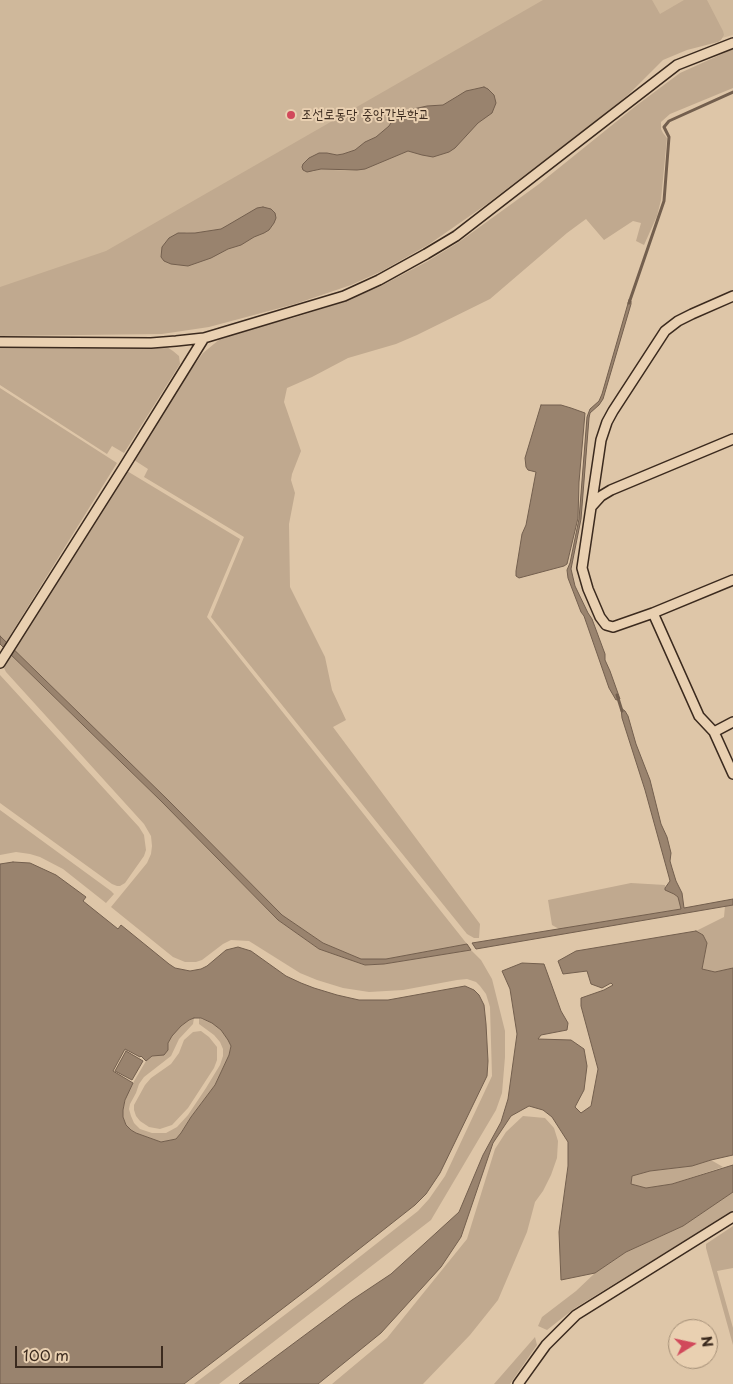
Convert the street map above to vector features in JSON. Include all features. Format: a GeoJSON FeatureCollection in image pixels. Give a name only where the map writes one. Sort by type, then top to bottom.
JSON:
{"type":"FeatureCollection","features":[{"type":"Feature","properties":{"kind":"street"},"geometry":{"type":"LineString","coordinates":[[0,342],[176,342],[204,338],[344,296],[378,280],[456,236],[677,65],[733,43]]}},
{"type":"Feature","properties":{"kind":"street"},"geometry":{"type":"LineString","coordinates":[[733,296],[678,321],[665,331],[607,422],[601,440],[582,568],[600,618],[606,625],[613,627],[653,613],[733,580]]}},
{"type":"Feature","properties":{"kind":"street"},"geometry":{"type":"LineString","coordinates":[[0,663],[204,338]]}},
{"type":"Feature","properties":{"kind":"street"},"geometry":{"type":"LineString","coordinates":[[592,506],[600,496],[611,490],[733,439]]}},
{"type":"Feature","properties":{"kind":"street"},"geometry":{"type":"LineString","coordinates":[[653,613],[699,716],[714,732],[733,774]]}},
{"type":"Feature","properties":{"kind":"street"},"geometry":{"type":"LineString","coordinates":[[714,732],[733,722]]}},
{"type":"Feature","properties":{"kind":"street"},"geometry":{"type":"LineString","coordinates":[[518,1384],[546,1345],[576,1315],[733,1217]]}},
{"type":"Feature","properties":{"kind":"shaded area","name":"조선로동당 중앙간부학교"},"geometry":{"type":"Polygon","coordinates":[[[0,0],[733,0],[733,35],[663,54],[503,176],[0,321],[0,0]]]}},
{"type":"Feature","properties":{"kind":"shaded area"},"geometry":{"type":"Polygon","coordinates":[[[543,0],[652,0],[660,14],[684,0],[707,0],[723,31],[724,35],[718,42],[687,50],[663,60],[629,94],[606,113],[487,204],[428,245],[382,271],[351,285],[295,304],[209,327],[162,334],[0,336],[0,287],[106,251],[543,0]],[[484,87],[458,95],[443,105],[404,111],[394,117],[389,126],[376,137],[365,142],[355,150],[336,155],[328,153],[312,172],[321,169],[345,171],[365,169],[408,151],[455,148],[478,123],[492,113],[484,87]],[[257,208],[221,229],[195,233],[186,232],[161,257],[164,261],[171,264],[188,266],[211,258],[264,233],[275,213],[271,209],[257,208]]]}},
{"type":"Feature","properties":{"kind":"shaded area"},"geometry":{"type":"Polygon","coordinates":[[[733,49],[733,88],[670,114],[661,122],[661,129],[667,138],[661,200],[657,216],[644,245],[636,241],[641,223],[633,221],[604,240],[586,219],[490,299],[417,335],[396,344],[348,358],[287,388],[284,402],[301,451],[291,480],[295,493],[289,524],[290,587],[325,657],[332,690],[346,720],[333,727],[480,924],[479,938],[474,938],[467,934],[211,617],[244,537],[144,477],[148,469],[134,460],[192,368],[203,353],[220,339],[233,333],[293,318],[343,302],[381,286],[428,261],[459,242],[539,184],[680,73],[733,49]]]}},
{"type":"Feature","properties":{"kind":"shaded area"},"geometry":{"type":"Polygon","coordinates":[[[484,87],[494,95],[496,103],[492,113],[478,123],[449,152],[433,157],[408,151],[365,169],[357,170],[321,169],[307,172],[303,170],[303,164],[309,158],[319,153],[337,155],[355,150],[365,142],[376,137],[389,126],[396,115],[404,111],[443,105],[466,91],[484,87]]]}},
{"type":"Feature","properties":{"kind":"shaded area"},"geometry":{"type":"Polygon","coordinates":[[[257,208],[271,209],[275,213],[274,223],[269,230],[241,245],[188,266],[171,264],[164,261],[161,257],[162,247],[169,238],[178,233],[195,233],[221,229],[257,208]]]}},
{"type":"Feature","properties":{"kind":"shaded area"},"geometry":{"type":"Polygon","coordinates":[[[629,300],[631,304],[603,399],[590,413],[581,519],[571,569],[575,586],[592,619],[605,654],[605,660],[620,699],[616,700],[609,688],[584,616],[568,578],[567,570],[579,519],[587,417],[590,409],[599,401],[602,394],[629,300]]]}},
{"type":"Feature","properties":{"kind":"shaded area"},"geometry":{"type":"Polygon","coordinates":[[[0,346],[167,347],[179,356],[180,364],[124,453],[112,446],[107,454],[0,385],[0,346]]]}},
{"type":"Feature","properties":{"kind":"shaded area"},"geometry":{"type":"Polygon","coordinates":[[[0,388],[117,463],[6,642],[0,636],[0,388]]]}},
{"type":"Feature","properties":{"kind":"shaded area"},"geometry":{"type":"Polygon","coordinates":[[[541,405],[561,405],[585,413],[578,518],[567,564],[519,578],[516,576],[516,571],[536,472],[528,470],[525,458],[541,405]]]}},
{"type":"Feature","properties":{"kind":"shaded area"},"geometry":{"type":"Polygon","coordinates":[[[127,471],[240,539],[207,617],[467,944],[386,959],[361,959],[323,943],[282,915],[167,799],[14,650],[127,471]]]}},
{"type":"Feature","properties":{"kind":"shaded area"},"geometry":{"type":"Polygon","coordinates":[[[0,636],[167,799],[282,915],[323,943],[361,959],[386,959],[467,944],[471,950],[384,964],[365,965],[319,949],[278,920],[162,802],[0,644],[0,636]]]}},
{"type":"Feature","properties":{"kind":"shaded area"},"geometry":{"type":"Polygon","coordinates":[[[11,655],[162,802],[278,920],[319,949],[365,965],[384,964],[471,950],[481,960],[492,979],[505,1031],[502,1093],[496,1110],[431,1220],[219,1384],[194,1384],[418,1211],[429,1199],[445,1176],[492,1076],[490,1007],[486,994],[480,986],[476,982],[467,979],[403,990],[369,992],[343,988],[300,973],[249,941],[231,940],[196,962],[185,962],[173,957],[111,907],[147,863],[151,854],[151,836],[144,824],[6,672],[4,668],[11,655]]]}},
{"type":"Feature","properties":{"kind":"shaded area"},"geometry":{"type":"Polygon","coordinates":[[[0,675],[139,827],[144,835],[146,850],[144,856],[125,883],[120,886],[112,884],[0,803],[0,675]]]}},
{"type":"Feature","properties":{"kind":"shaded area"},"geometry":{"type":"Polygon","coordinates":[[[621,708],[628,716],[636,744],[650,780],[661,824],[671,853],[670,861],[682,893],[684,908],[733,899],[733,905],[476,949],[472,943],[681,909],[678,897],[665,890],[670,881],[645,790],[622,718],[621,708]]]}},
{"type":"Feature","properties":{"kind":"shaded area"},"geometry":{"type":"Polygon","coordinates":[[[0,810],[114,894],[106,903],[63,869],[40,857],[16,852],[0,855],[0,810]]]}},
{"type":"Feature","properties":{"kind":"shaded area"},"geometry":{"type":"Polygon","coordinates":[[[13,862],[30,863],[56,875],[86,897],[83,901],[118,929],[121,925],[175,968],[190,971],[201,969],[226,950],[238,947],[251,951],[286,976],[337,995],[359,1000],[388,1000],[465,986],[474,990],[479,995],[484,1005],[488,1061],[487,1076],[440,1173],[426,1194],[415,1205],[316,1283],[184,1384],[0,1384],[0,864],[13,862]],[[201,1018],[189,1020],[181,1026],[172,1036],[168,1043],[168,1050],[164,1055],[152,1056],[146,1061],[141,1056],[125,1049],[113,1071],[133,1083],[125,1100],[123,1117],[126,1125],[136,1133],[161,1142],[176,1139],[215,1085],[229,1055],[231,1046],[221,1030],[201,1018]]]}},
{"type":"Feature","properties":{"kind":"shaded area"},"geometry":{"type":"Polygon","coordinates":[[[631,883],[665,885],[665,890],[678,897],[681,909],[559,929],[552,925],[548,900],[631,883]]]}},
{"type":"Feature","properties":{"kind":"shaded area"},"geometry":{"type":"Polygon","coordinates":[[[733,905],[733,968],[715,972],[702,969],[707,943],[703,935],[696,931],[724,917],[725,906],[733,905]]]}},
{"type":"Feature","properties":{"kind":"shaded area"},"geometry":{"type":"Polygon","coordinates":[[[696,931],[703,935],[707,943],[702,969],[715,972],[733,968],[733,1155],[692,1166],[650,1171],[632,1176],[631,1184],[646,1188],[672,1184],[733,1165],[733,1192],[683,1226],[626,1252],[595,1273],[561,1280],[559,1232],[568,1166],[568,1142],[552,1117],[543,1110],[529,1106],[511,1116],[493,1143],[461,1237],[441,1267],[381,1333],[318,1384],[239,1384],[352,1300],[391,1274],[459,1212],[483,1155],[501,1122],[508,1099],[517,1034],[510,989],[502,971],[522,963],[544,964],[561,1011],[568,1023],[567,1030],[541,1035],[538,1039],[571,1040],[584,1049],[587,1066],[584,1090],[575,1107],[581,1113],[591,1106],[598,1069],[581,1006],[581,998],[613,985],[611,983],[602,988],[591,984],[587,971],[563,974],[558,961],[576,951],[696,931]]]}},
{"type":"Feature","properties":{"kind":"shaded area"},"geometry":{"type":"Polygon","coordinates":[[[194,1018],[193,1024],[179,1039],[171,1056],[144,1077],[139,1084],[130,1104],[131,1116],[134,1123],[140,1129],[152,1133],[166,1133],[177,1127],[188,1115],[220,1065],[223,1056],[220,1042],[199,1024],[199,1018],[212,1023],[221,1030],[231,1046],[229,1055],[215,1085],[176,1139],[161,1142],[136,1133],[126,1125],[123,1117],[127,1093],[146,1061],[152,1056],[168,1050],[168,1043],[172,1036],[181,1026],[194,1018]]]}},
{"type":"Feature","properties":{"kind":"shaded area"},"geometry":{"type":"Polygon","coordinates":[[[201,1031],[217,1047],[217,1060],[214,1068],[188,1108],[172,1125],[160,1129],[149,1127],[136,1116],[134,1105],[151,1078],[171,1064],[179,1053],[184,1040],[193,1032],[201,1031]]]}},
{"type":"Feature","properties":{"kind":"shaded area"},"geometry":{"type":"Polygon","coordinates":[[[126,1051],[143,1061],[132,1080],[115,1071],[126,1051]]]}},
{"type":"Feature","properties":{"kind":"shaded area"},"geometry":{"type":"Polygon","coordinates":[[[523,1116],[545,1118],[554,1128],[558,1141],[557,1158],[543,1191],[535,1202],[527,1232],[498,1300],[470,1335],[423,1384],[332,1384],[387,1338],[467,1239],[495,1149],[506,1132],[523,1116]]]}},
{"type":"Feature","properties":{"kind":"shaded area"},"geometry":{"type":"Polygon","coordinates":[[[711,1160],[723,1167],[672,1184],[646,1188],[631,1184],[632,1176],[650,1171],[692,1166],[711,1160]]]}},
{"type":"Feature","properties":{"kind":"shaded area"},"geometry":{"type":"Polygon","coordinates":[[[733,1192],[733,1211],[575,1308],[547,1330],[538,1326],[542,1317],[576,1291],[595,1273],[626,1252],[683,1226],[733,1192]]]}},
{"type":"Feature","properties":{"kind":"shaded area"},"geometry":{"type":"Polygon","coordinates":[[[733,1226],[733,1268],[717,1271],[733,1328],[733,1345],[706,1244],[733,1226]]]}},
{"type":"Feature","properties":{"kind":"shaded area"},"geometry":{"type":"Polygon","coordinates":[[[535,1337],[537,1345],[510,1384],[494,1384],[535,1337]]]}},
{"type":"Feature","properties":{"kind":"waterway"},"geometry":{"type":"LineString","coordinates":[[629,303],[664,201],[669,137],[664,127],[669,121],[733,92]]}},
{"type":"Feature","properties":{"kind":"waterway"},"geometry":{"type":"LineString","coordinates":[[617,695],[622,711]]}},
{"type":"Feature","properties":{"kind":"place","name":"조선로동당 중앙간부학교"},"geometry":{"type":"Point","coordinates":[291,115]}}]}
